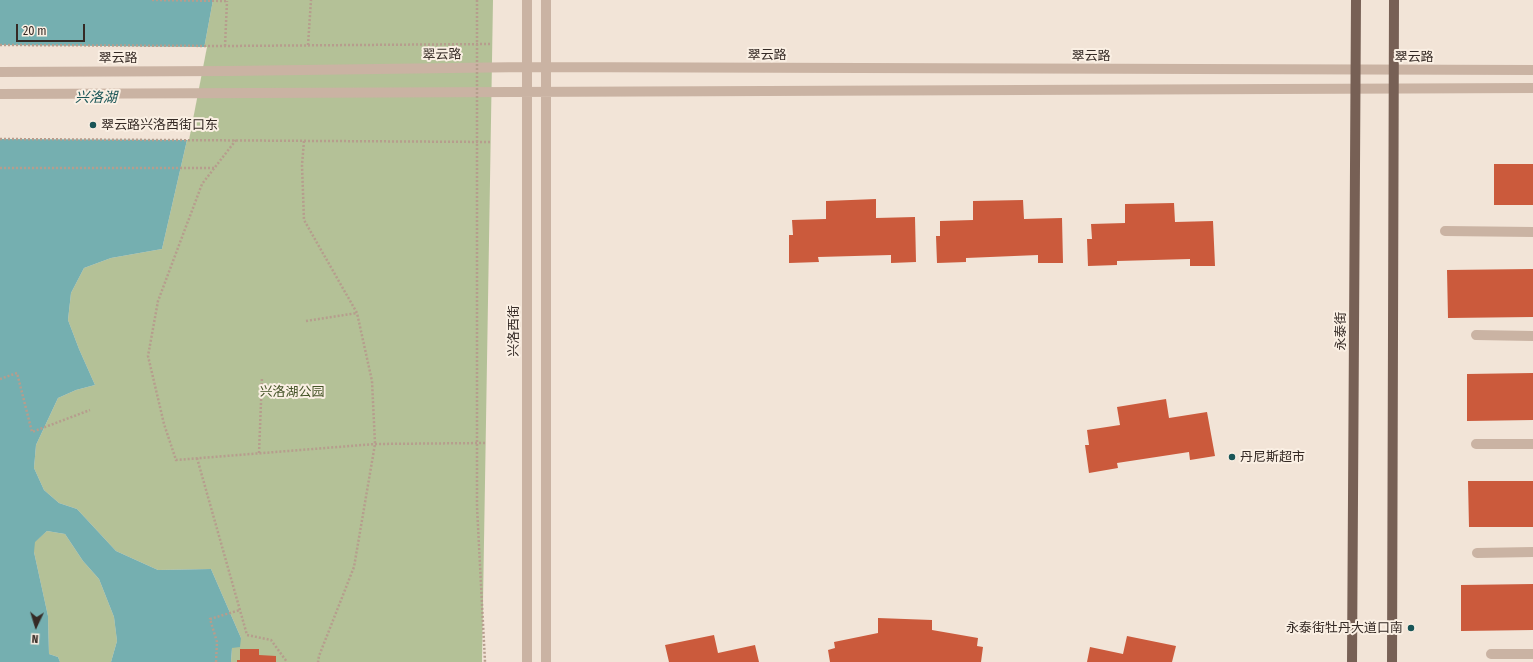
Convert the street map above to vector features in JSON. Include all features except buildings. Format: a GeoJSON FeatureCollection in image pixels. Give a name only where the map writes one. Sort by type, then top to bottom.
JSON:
{"type":"FeatureCollection","features":[{"type":"Feature","properties":{"kind":"main road","name":"永泰街"},"geometry":{"type":"LineString","coordinates":[[1352,662],[1356,0]]}},
{"type":"Feature","properties":{"kind":"main road"},"geometry":{"type":"LineString","coordinates":[[1392,662],[1394,0]]}},
{"type":"Feature","properties":{"kind":"street","name":"兴洛西街"},"geometry":{"type":"LineString","coordinates":[[527,0],[527,662]]}},
{"type":"Feature","properties":{"kind":"street"},"geometry":{"type":"LineString","coordinates":[[546,0],[546,662]]}},
{"type":"Feature","properties":{"kind":"street","name":"翠云路"},"geometry":{"type":"LineString","coordinates":[[0,72],[527,67],[1533,70]]}},
{"type":"Feature","properties":{"kind":"street"},"geometry":{"type":"LineString","coordinates":[[0,94],[1533,88]]}},
{"type":"Feature","properties":{"kind":"street"},"geometry":{"type":"LineString","coordinates":[[1446,231],[1533,232]]}},
{"type":"Feature","properties":{"kind":"street"},"geometry":{"type":"LineString","coordinates":[[1476,335],[1533,336]]}},
{"type":"Feature","properties":{"kind":"street"},"geometry":{"type":"LineString","coordinates":[[1476,444],[1533,444]]}},
{"type":"Feature","properties":{"kind":"street"},"geometry":{"type":"LineString","coordinates":[[1477,552],[1533,552]]}},
{"type":"Feature","properties":{"kind":"street"},"geometry":{"type":"LineString","coordinates":[[1491,654],[1533,654]]}},
{"type":"Feature","properties":{"kind":"path"},"geometry":{"type":"LineString","coordinates":[[152,0],[227,1],[226,46]]}},
{"type":"Feature","properties":{"kind":"path"},"geometry":{"type":"LineString","coordinates":[[308,45],[311,0]]}},
{"type":"Feature","properties":{"kind":"path"},"geometry":{"type":"LineString","coordinates":[[477,0],[477,507],[485,662]]}},
{"type":"Feature","properties":{"kind":"path"},"geometry":{"type":"LineString","coordinates":[[0,45],[226,46],[492,44]]}},
{"type":"Feature","properties":{"kind":"path"},"geometry":{"type":"LineString","coordinates":[[0,139],[490,142]]}},
{"type":"Feature","properties":{"kind":"path"},"geometry":{"type":"LineString","coordinates":[[236,140],[202,184],[158,301],[148,356],[164,424],[176,460],[375,444],[485,443]]}},
{"type":"Feature","properties":{"kind":"path"},"geometry":{"type":"LineString","coordinates":[[304,140],[302,165],[304,220],[357,313],[372,382],[375,444],[354,567],[318,662]]}},
{"type":"Feature","properties":{"kind":"path"},"geometry":{"type":"LineString","coordinates":[[0,168],[215,168]]}},
{"type":"Feature","properties":{"kind":"path"},"geometry":{"type":"LineString","coordinates":[[306,321],[357,313]]}},
{"type":"Feature","properties":{"kind":"path"},"geometry":{"type":"LineString","coordinates":[[0,379],[17,374],[32,432],[90,410]]}},
{"type":"Feature","properties":{"kind":"path"},"geometry":{"type":"LineString","coordinates":[[259,453],[262,377]]}},
{"type":"Feature","properties":{"kind":"path"},"geometry":{"type":"LineString","coordinates":[[197,458],[247,635],[271,640],[287,662]]}},
{"type":"Feature","properties":{"kind":"path"},"geometry":{"type":"LineString","coordinates":[[216,662],[217,642],[210,619],[240,610]]}},
{"type":"Feature","properties":{"kind":"green space","name":"兴洛湖公园"},"geometry":{"type":"Polygon","coordinates":[[[213,0],[493,0],[482,662],[231,662],[232,648],[241,638],[211,569],[158,570],[116,551],[77,509],[59,503],[44,490],[34,468],[36,445],[58,398],[76,390],[95,385],[68,320],[71,293],[84,268],[111,258],[162,249],[187,140],[213,0]]]}},
{"type":"Feature","properties":{"kind":"green space"},"geometry":{"type":"Polygon","coordinates":[[[47,531],[65,534],[83,561],[99,579],[114,617],[117,641],[111,662],[60,662],[58,657],[49,654],[48,616],[34,552],[34,542],[47,531]]]}},
{"type":"Feature","properties":{"kind":"water","name":"兴洛湖"},"geometry":{"type":"Polygon","coordinates":[[[0,0],[213,0],[187,140],[162,249],[111,258],[84,268],[71,293],[68,320],[95,385],[76,390],[58,398],[36,445],[34,468],[44,490],[59,503],[77,509],[116,551],[158,570],[211,569],[241,638],[240,647],[232,648],[231,662],[111,662],[117,641],[114,617],[99,579],[83,561],[65,534],[47,531],[35,542],[34,552],[48,616],[49,654],[58,657],[60,662],[0,662],[0,0]]]}},
{"type":"Feature","properties":{"kind":"pier"},"geometry":{"type":"Polygon","coordinates":[[[0,45],[207,47],[189,140],[0,139],[0,45]]]}},
{"type":"Feature","properties":{"kind":"place","name":"翠云路兴洛西街口东"},"geometry":{"type":"Point","coordinates":[93,125]}},
{"type":"Feature","properties":{"kind":"place","name":"丹尼斯超市"},"geometry":{"type":"Point","coordinates":[1232,457]}},
{"type":"Feature","properties":{"kind":"place","name":"永泰街牡丹大道口南"},"geometry":{"type":"Point","coordinates":[1411,628]}}]}
